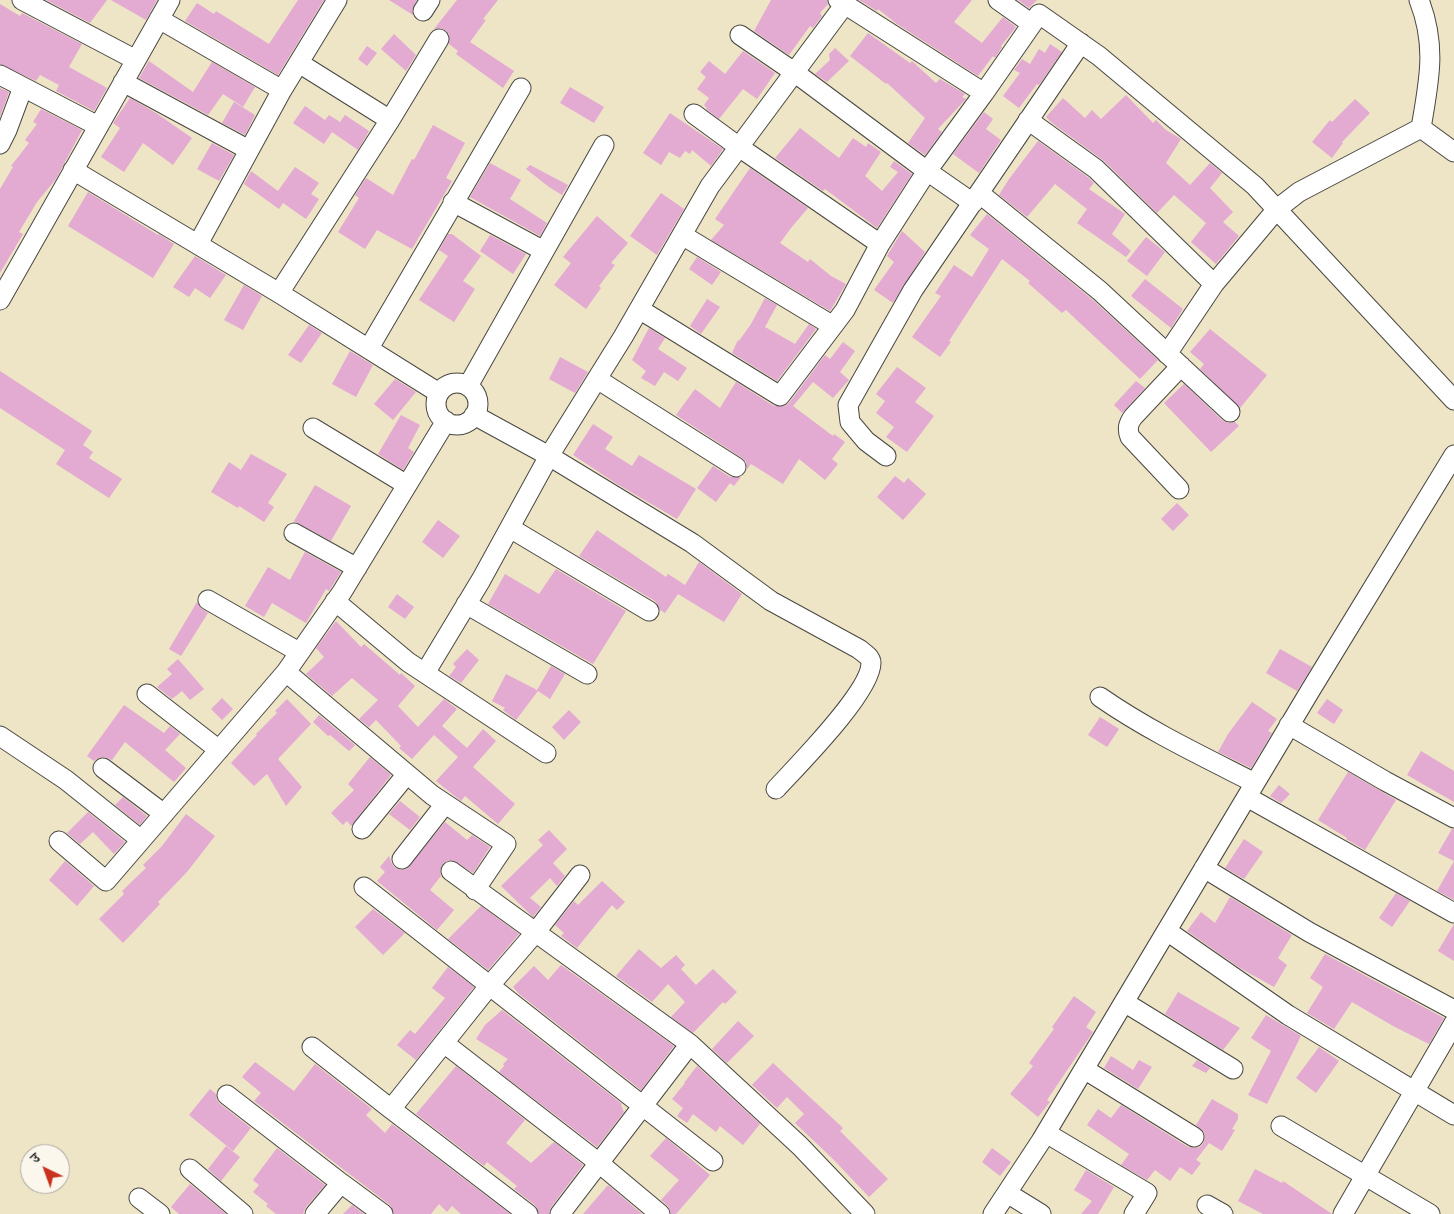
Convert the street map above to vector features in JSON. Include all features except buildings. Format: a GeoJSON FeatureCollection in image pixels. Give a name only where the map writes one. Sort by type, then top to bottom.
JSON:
{"type":"FeatureCollection","features":[{"type":"Feature","properties":{"kind":"street"},"geometry":{"type":"LineString","coordinates":[[22,0],[136,60]]}},
{"type":"Feature","properties":{"kind":"street"},"geometry":{"type":"LineString","coordinates":[[0,300],[170,0]]}},
{"type":"Feature","properties":{"kind":"street"},"geometry":{"type":"LineString","coordinates":[[198,244],[282,90],[337,0]]}},
{"type":"Feature","properties":{"kind":"street"},"geometry":{"type":"LineString","coordinates":[[998,0],[1039,13],[1081,43],[1255,186],[1454,400]]}},
{"type":"Feature","properties":{"kind":"street"},"geometry":{"type":"LineString","coordinates":[[1419,0],[1430,43],[1430,72],[1421,128]]}},
{"type":"Feature","properties":{"kind":"street"},"geometry":{"type":"LineString","coordinates":[[425,673],[510,528],[549,456],[639,309],[710,186],[794,72],[841,2],[984,93]]}},
{"type":"Feature","properties":{"kind":"street"},"geometry":{"type":"LineString","coordinates":[[639,309],[780,396],[845,310],[880,244],[927,170],[984,93],[1039,13]]}},
{"type":"Feature","properties":{"kind":"street"},"geometry":{"type":"LineString","coordinates":[[159,19],[282,90]]}},
{"type":"Feature","properties":{"kind":"street"},"geometry":{"type":"LineString","coordinates":[[740,35],[794,72],[927,170],[976,198],[1100,291],[1230,412]]}},
{"type":"Feature","properties":{"kind":"street"},"geometry":{"type":"LineString","coordinates":[[279,293],[390,120],[439,39]]}},
{"type":"Feature","properties":{"kind":"street"},"geometry":{"type":"LineString","coordinates":[[886,456],[866,441],[850,422],[848,404],[914,290],[1081,43]]}},
{"type":"Feature","properties":{"kind":"street"},"geometry":{"type":"LineString","coordinates":[[299,63],[390,120]]}},
{"type":"Feature","properties":{"kind":"street"},"geometry":{"type":"LineString","coordinates":[[0,75],[98,126]]}},
{"type":"Feature","properties":{"kind":"street"},"geometry":{"type":"LineString","coordinates":[[123,82],[249,150]]}},
{"type":"Feature","properties":{"kind":"street"},"geometry":{"type":"LineString","coordinates":[[0,144],[23,87]]}},
{"type":"Feature","properties":{"kind":"street"},"geometry":{"type":"LineString","coordinates":[[369,348],[521,88]]}},
{"type":"Feature","properties":{"kind":"street"},"geometry":{"type":"LineString","coordinates":[[694,114],[880,244]]}},
{"type":"Feature","properties":{"kind":"street"},"geometry":{"type":"LineString","coordinates":[[1028,120],[1096,169],[1214,284]]}},
{"type":"Feature","properties":{"kind":"street"},"geometry":{"type":"LineString","coordinates":[[1421,128],[1454,152]]}},
{"type":"Feature","properties":{"kind":"street"},"geometry":{"type":"LineString","coordinates":[[1167,354],[1214,284],[1277,209],[1299,192],[1421,128]]}},
{"type":"Feature","properties":{"kind":"street"},"geometry":{"type":"LineString","coordinates":[[468,386],[604,145]]}},
{"type":"Feature","properties":{"kind":"street"},"geometry":{"type":"LineString","coordinates":[[74,170],[279,293],[439,393]]}},
{"type":"Feature","properties":{"kind":"street"},"geometry":{"type":"LineString","coordinates":[[453,202],[544,251]]}},
{"type":"Feature","properties":{"kind":"street"},"geometry":{"type":"LineString","coordinates":[[682,235],[833,326]]}},
{"type":"Feature","properties":{"kind":"street"},"geometry":{"type":"LineString","coordinates":[[1179,489],[1130,437],[1128,424],[1181,366]]}},
{"type":"Feature","properties":{"kind":"street"},"geometry":{"type":"LineString","coordinates":[[597,379],[736,467]]}},
{"type":"Feature","properties":{"kind":"street"},"geometry":{"type":"LineString","coordinates":[[456,383],[468,386],[473,390],[478,402],[474,415],[470,420],[458,425],[446,421],[438,412],[436,399],[439,393],[444,388],[456,383]]}},
{"type":"Feature","properties":{"kind":"street"},"geometry":{"type":"LineString","coordinates":[[474,415],[549,456],[692,544],[771,601],[859,649],[870,658],[871,663],[866,679],[844,714],[776,789]]}},
{"type":"Feature","properties":{"kind":"street"},"geometry":{"type":"LineString","coordinates":[[59,841],[106,881],[286,672],[357,568],[446,421]]}},
{"type":"Feature","properties":{"kind":"street"},"geometry":{"type":"LineString","coordinates":[[313,428],[406,485]]}},
{"type":"Feature","properties":{"kind":"street"},"geometry":{"type":"LineString","coordinates":[[993,1214],[1046,1133],[1289,725],[1454,455]]}},
{"type":"Feature","properties":{"kind":"street"},"geometry":{"type":"LineString","coordinates":[[510,528],[650,611]]}},
{"type":"Feature","properties":{"kind":"street"},"geometry":{"type":"LineString","coordinates":[[294,533],[357,568]]}},
{"type":"Feature","properties":{"kind":"street"},"geometry":{"type":"LineString","coordinates":[[208,600],[299,652]]}},
{"type":"Feature","properties":{"kind":"street"},"geometry":{"type":"LineString","coordinates":[[335,601],[408,662],[546,753]]}},
{"type":"Feature","properties":{"kind":"street"},"geometry":{"type":"LineString","coordinates":[[466,604],[587,674]]}},
{"type":"Feature","properties":{"kind":"street"},"geometry":{"type":"LineString","coordinates":[[286,672],[432,795],[506,844],[475,890]]}},
{"type":"Feature","properties":{"kind":"street"},"geometry":{"type":"LineString","coordinates":[[147,694],[218,750]]}},
{"type":"Feature","properties":{"kind":"street"},"geometry":{"type":"LineString","coordinates":[[1100,697],[1454,914]]}},
{"type":"Feature","properties":{"kind":"street"},"geometry":{"type":"LineString","coordinates":[[1289,725],[1385,781],[1454,818]]}},
{"type":"Feature","properties":{"kind":"street"},"geometry":{"type":"LineString","coordinates":[[0,736],[66,780],[141,840]]}},
{"type":"Feature","properties":{"kind":"street"},"geometry":{"type":"LineString","coordinates":[[103,768],[164,814]]}},
{"type":"Feature","properties":{"kind":"street"},"geometry":{"type":"LineString","coordinates":[[362,829],[407,774]]}},
{"type":"Feature","properties":{"kind":"street"},"geometry":{"type":"LineString","coordinates":[[402,859],[445,804]]}},
{"type":"Feature","properties":{"kind":"street"},"geometry":{"type":"LineString","coordinates":[[1204,868],[1309,932],[1454,1010]]}},
{"type":"Feature","properties":{"kind":"street"},"geometry":{"type":"LineString","coordinates":[[451,871],[690,1044],[800,1146],[865,1214]]}},
{"type":"Feature","properties":{"kind":"street"},"geometry":{"type":"LineString","coordinates":[[391,1109],[580,875]]}},
{"type":"Feature","properties":{"kind":"street"},"geometry":{"type":"LineString","coordinates":[[364,886],[713,1161]]}},
{"type":"Feature","properties":{"kind":"street"},"geometry":{"type":"LineString","coordinates":[[1167,931],[1288,1015],[1454,1115]]}},
{"type":"Feature","properties":{"kind":"street"},"geometry":{"type":"LineString","coordinates":[[1124,1002],[1233,1069]]}},
{"type":"Feature","properties":{"kind":"street"},"geometry":{"type":"LineString","coordinates":[[1343,1214],[1454,1023]]}},
{"type":"Feature","properties":{"kind":"street"},"geometry":{"type":"LineString","coordinates":[[444,1043],[599,1163],[660,1214]]}},
{"type":"Feature","properties":{"kind":"street"},"geometry":{"type":"LineString","coordinates":[[560,1214],[690,1044]]}},
{"type":"Feature","properties":{"kind":"street"},"geometry":{"type":"LineString","coordinates":[[312,1047],[528,1214]]}},
{"type":"Feature","properties":{"kind":"street"},"geometry":{"type":"LineString","coordinates":[[1084,1069],[1194,1137]]}},
{"type":"Feature","properties":{"kind":"street"},"geometry":{"type":"LineString","coordinates":[[227,1095],[383,1214]]}},
{"type":"Feature","properties":{"kind":"street"},"geometry":{"type":"LineString","coordinates":[[1282,1126],[1430,1214]]}},
{"type":"Feature","properties":{"kind":"street"},"geometry":{"type":"LineString","coordinates":[[1046,1133],[1147,1193],[1134,1214]]}},
{"type":"Feature","properties":{"kind":"street"},"geometry":{"type":"LineString","coordinates":[[190,1169],[243,1214]]}},
{"type":"Feature","properties":{"kind":"street"},"geometry":{"type":"LineString","coordinates":[[315,1214],[342,1182]]}},
{"type":"Feature","properties":{"kind":"street"},"geometry":{"type":"LineString","coordinates":[[1007,1193],[1041,1214]]}},
{"type":"Feature","properties":{"kind":"street"},"geometry":{"type":"LineString","coordinates":[[139,1198],[160,1214]]}}]}
